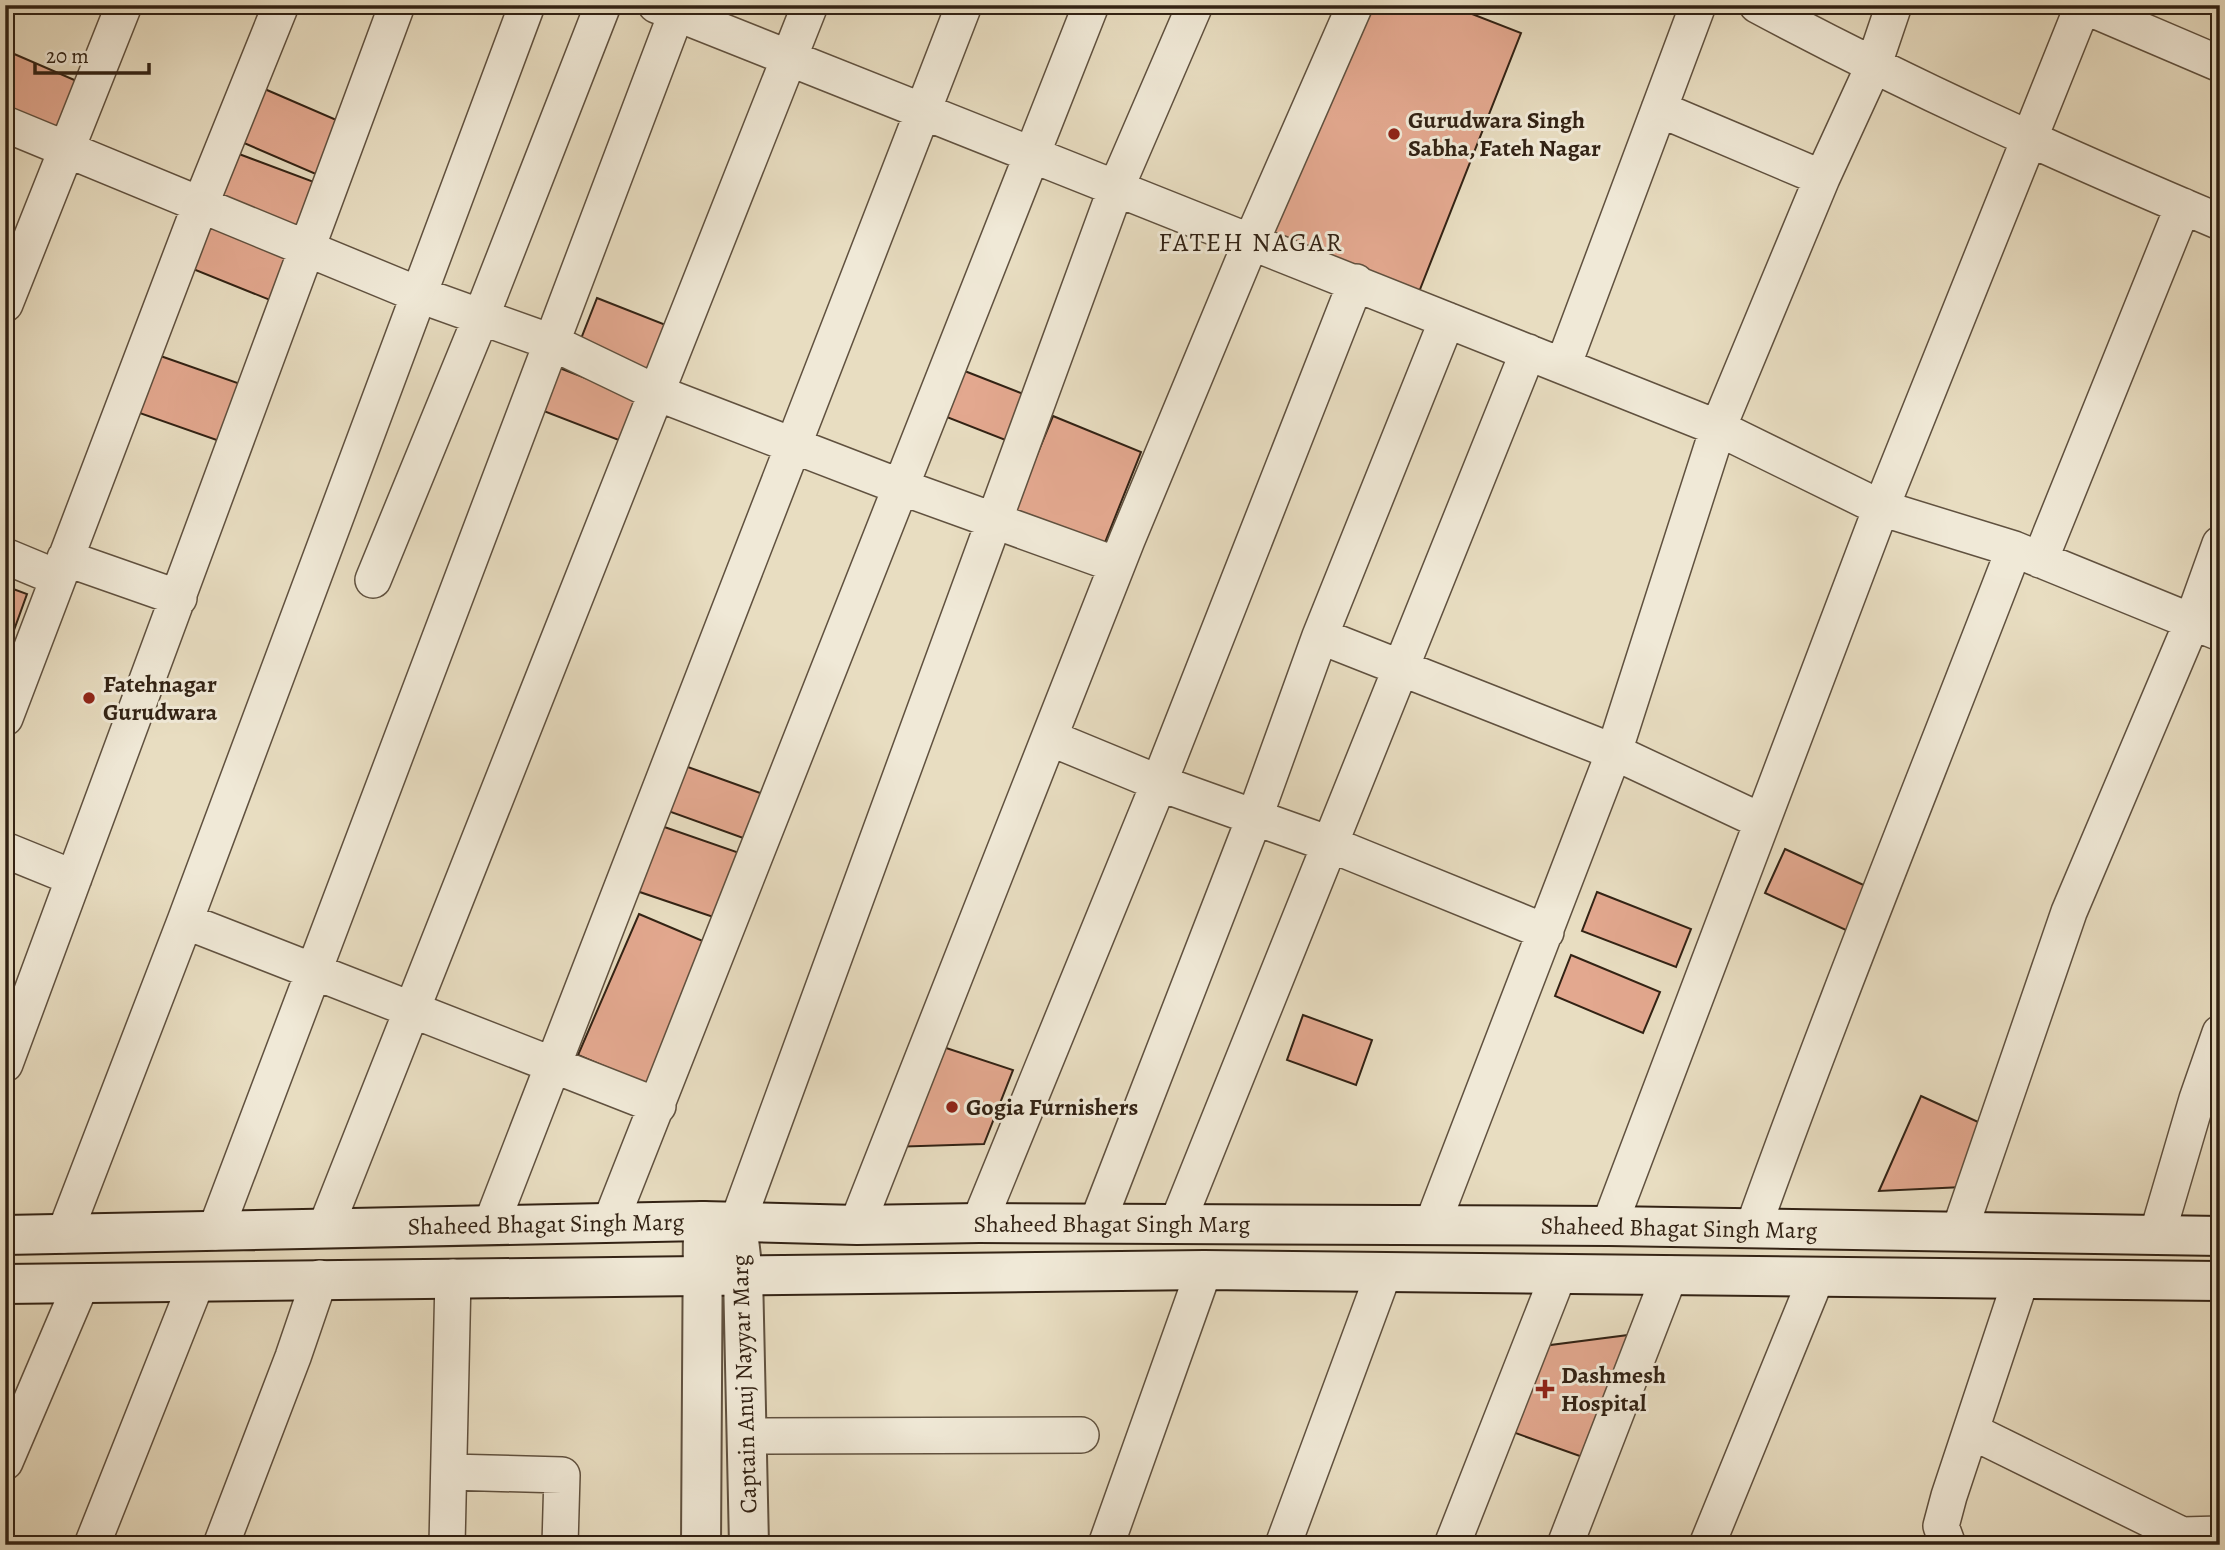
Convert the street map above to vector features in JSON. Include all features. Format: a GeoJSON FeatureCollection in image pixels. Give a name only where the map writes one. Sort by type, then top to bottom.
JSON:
{"type":"FeatureCollection","features":[{"type":"Feature","properties":{"kind":"main road","name":"Shaheed Bhagat Singh Marg"},"geometry":{"type":"LineString","coordinates":[[5,1235],[720,1222],[857,1225],[1097,1223],[1609,1226],[2220,1236]]}},
{"type":"Feature","properties":{"kind":"main road","name":"Captain Anuj Nayyar Marg"},"geometry":{"type":"LineString","coordinates":[[720,1222],[743,1274],[749,1545]]}},
{"type":"Feature","properties":{"kind":"main road","name":"Captain Anuj Nayyar Marg"},"geometry":{"type":"LineString","coordinates":[[701,1545],[701,1274],[720,1222]]}},
{"type":"Feature","properties":{"kind":"main road","name":"Shaheed Bhagat Singh Marg"},"geometry":{"type":"LineString","coordinates":[[5,1284],[320,1278],[1204,1270],[2220,1281]]}},
{"type":"Feature","properties":{"kind":"street"},"geometry":{"type":"LineString","coordinates":[[5,304],[124,5]]}},
{"type":"Feature","properties":{"kind":"street"},"geometry":{"type":"LineString","coordinates":[[5,718],[201,203],[281,5]]}},
{"type":"Feature","properties":{"kind":"street"},"geometry":{"type":"LineString","coordinates":[[5,1064],[310,249],[397,5]]}},
{"type":"Feature","properties":{"kind":"street"},"geometry":{"type":"LineString","coordinates":[[64,1235],[185,921],[417,293],[527,5]]}},
{"type":"Feature","properties":{"kind":"street"},"geometry":{"type":"LineString","coordinates":[[373,580],[481,317],[603,5]]}},
{"type":"Feature","properties":{"kind":"street"},"geometry":{"type":"LineString","coordinates":[[325,1229],[810,5]]}},
{"type":"Feature","properties":{"kind":"street"},"geometry":{"type":"LineString","coordinates":[[491,1225],[964,5]]}},
{"type":"Feature","properties":{"kind":"street"},"geometry":{"type":"LineString","coordinates":[[610,1223],[1091,5]]}},
{"type":"Feature","properties":{"kind":"street"},"geometry":{"type":"LineString","coordinates":[[720,1222],[995,520],[1116,188],[1195,5]]}},
{"type":"Feature","properties":{"kind":"street"},"geometry":{"type":"LineString","coordinates":[[857,1225],[1117,565],[1251,242],[1355,5]]}},
{"type":"Feature","properties":{"kind":"street"},"geometry":{"type":"LineString","coordinates":[[1563,366],[1698,5]]}},
{"type":"Feature","properties":{"kind":"street"},"geometry":{"type":"LineString","coordinates":[[1757,5],[1873,67],[2028,140],[2220,222]]}},
{"type":"Feature","properties":{"kind":"street"},"geometry":{"type":"LineString","coordinates":[[1432,1225],[1614,751],[1718,428],[1822,178],[1873,67],[1894,5]]}},
{"type":"Feature","properties":{"kind":"street"},"geometry":{"type":"LineString","coordinates":[[1609,1226],[1881,508],[2083,5],[2220,64]]}},
{"type":"Feature","properties":{"kind":"street"},"geometry":{"type":"LineString","coordinates":[[215,1232],[551,342],[666,10],[1718,428],[1881,508],[2027,554],[2206,628]]}},
{"type":"Feature","properties":{"kind":"street"},"geometry":{"type":"LineString","coordinates":[[1658,109],[1822,178]]}},
{"type":"Feature","properties":{"kind":"street"},"geometry":{"type":"LineString","coordinates":[[5,124],[417,293],[551,342],[657,393],[793,447],[1117,565]]}},
{"type":"Feature","properties":{"kind":"street"},"geometry":{"type":"LineString","coordinates":[[1753,1228],[1829,1018],[2027,554],[2183,206]]}},
{"type":"Feature","properties":{"kind":"street"},"geometry":{"type":"LineString","coordinates":[[979,1223],[1158,783],[1356,282]]}},
{"type":"Feature","properties":{"kind":"street"},"geometry":{"type":"LineString","coordinates":[[1097,1223],[1255,816],[1320,636],[1447,320]]}},
{"type":"Feature","properties":{"kind":"street"},"geometry":{"type":"LineString","coordinates":[[1177,1224],[1332,845],[1528,352]]}},
{"type":"Feature","properties":{"kind":"street"},"geometry":{"type":"LineString","coordinates":[[1959,1232],[2069,912],[2206,628],[2220,544]]}},
{"type":"Feature","properties":{"kind":"street"},"geometry":{"type":"LineString","coordinates":[[5,556],[179,597]]}},
{"type":"Feature","properties":{"kind":"street"},"geometry":{"type":"LineString","coordinates":[[1320,636],[1614,751],[1761,821]]}},
{"type":"Feature","properties":{"kind":"street"},"geometry":{"type":"LineString","coordinates":[[1050,738],[1158,783],[1332,845],[1546,932]]}},
{"type":"Feature","properties":{"kind":"street"},"geometry":{"type":"LineString","coordinates":[[5,850],[74,878]]}},
{"type":"Feature","properties":{"kind":"street"},"geometry":{"type":"LineString","coordinates":[[185,921],[658,1105]]}},
{"type":"Feature","properties":{"kind":"street"},"geometry":{"type":"LineString","coordinates":[[2157,1235],[2220,1033]]}},
{"type":"Feature","properties":{"kind":"street"},"geometry":{"type":"LineString","coordinates":[[1107,1545],[1204,1270]]}},
{"type":"Feature","properties":{"kind":"street"},"geometry":{"type":"LineString","coordinates":[[1283,1545],[1384,1272]]}},
{"type":"Feature","properties":{"kind":"street"},"geometry":{"type":"LineString","coordinates":[[1452,1545],[1559,1273]]}},
{"type":"Feature","properties":{"kind":"street"},"geometry":{"type":"LineString","coordinates":[[1565,1545],[1670,1275]]}},
{"type":"Feature","properties":{"kind":"street"},"geometry":{"type":"LineString","coordinates":[[1707,1545],[1817,1276]]}},
{"type":"Feature","properties":{"kind":"street"},"geometry":{"type":"LineString","coordinates":[[447,1545],[453,1277]]}},
{"type":"Feature","properties":{"kind":"street"},"geometry":{"type":"LineString","coordinates":[[221,1545],[293,1357],[320,1278]]}},
{"type":"Feature","properties":{"kind":"street"},"geometry":{"type":"LineString","coordinates":[[1948,1545],[1941,1526],[2021,1279]]}},
{"type":"Feature","properties":{"kind":"street"},"geometry":{"type":"LineString","coordinates":[[92,1545],[197,1281]]}},
{"type":"Feature","properties":{"kind":"street"},"geometry":{"type":"LineString","coordinates":[[5,1462],[81,1284]]}},
{"type":"Feature","properties":{"kind":"street"},"geometry":{"type":"LineString","coordinates":[[1971,1431],[2182,1535],[2220,1534]]}},
{"type":"Feature","properties":{"kind":"street"},"geometry":{"type":"LineString","coordinates":[[747,1436],[1081,1435]]}},
{"type":"Feature","properties":{"kind":"street"},"geometry":{"type":"LineString","coordinates":[[449,1472],[562,1475],[560,1545]]}},
{"type":"Feature","properties":{"kind":"building","name":"Gurudwara Singh Sabha, Fateh Nagar"},"geometry":{"type":"Polygon","coordinates":[[[1364,5],[1449,5],[1521,33],[1417,297],[1262,235],[1364,5]]]}},
{"type":"Feature","properties":{"kind":"building"},"geometry":{"type":"Polygon","coordinates":[[[5,50],[86,85],[63,138],[5,113],[5,50]]]}},
{"type":"Feature","properties":{"kind":"building"},"geometry":{"type":"Polygon","coordinates":[[[260,87],[348,125],[325,178],[237,140],[260,87]]]}},
{"type":"Feature","properties":{"kind":"building"},"geometry":{"type":"Polygon","coordinates":[[[231,151],[322,185],[305,231],[214,197],[231,151]]]}},
{"type":"Feature","properties":{"kind":"building"},"geometry":{"type":"Polygon","coordinates":[[[206,223],[298,259],[280,304],[188,267],[206,223]]]}},
{"type":"Feature","properties":{"kind":"building"},"geometry":{"type":"Polygon","coordinates":[[[597,298],[676,329],[656,380],[577,349],[597,298]]]}},
{"type":"Feature","properties":{"kind":"building"},"geometry":{"type":"Polygon","coordinates":[[[152,353],[249,387],[228,444],[131,410],[152,353]]]}},
{"type":"Feature","properties":{"kind":"building"},"geometry":{"type":"Polygon","coordinates":[[[557,367],[645,401],[629,444],[541,410],[557,367]]]}},
{"type":"Feature","properties":{"kind":"building"},"geometry":{"type":"Polygon","coordinates":[[[957,368],[1031,397],[1013,443],[939,414],[957,368]]]}},
{"type":"Feature","properties":{"kind":"building"},"geometry":{"type":"Polygon","coordinates":[[[1053,416],[1141,452],[1102,550],[1013,513],[1053,416]]]}},
{"type":"Feature","properties":{"kind":"building"},"geometry":{"type":"Polygon","coordinates":[[[5,586],[27,594],[5,655],[5,586]]]}},
{"type":"Feature","properties":{"kind":"building"},"geometry":{"type":"Polygon","coordinates":[[[674,762],[774,798],[757,843],[657,807],[674,762]]]}},
{"type":"Feature","properties":{"kind":"building"},"geometry":{"type":"Polygon","coordinates":[[[650,822],[751,857],[728,922],[628,888],[650,822]]]}},
{"type":"Feature","properties":{"kind":"building"},"geometry":{"type":"Polygon","coordinates":[[[1785,849],[1868,887],[1848,931],[1765,893],[1785,849]]]}},
{"type":"Feature","properties":{"kind":"building"},"geometry":{"type":"Polygon","coordinates":[[[1597,892],[1691,929],[1676,967],[1582,931],[1597,892]]]}},
{"type":"Feature","properties":{"kind":"building"},"geometry":{"type":"Polygon","coordinates":[[[639,914],[717,947],[655,1088],[578,1055],[639,914]]]}},
{"type":"Feature","properties":{"kind":"building"},"geometry":{"type":"Polygon","coordinates":[[[1571,955],[1660,992],[1643,1033],[1555,996],[1571,955]]]}},
{"type":"Feature","properties":{"kind":"building"},"geometry":{"type":"Polygon","coordinates":[[[1303,1015],[1372,1040],[1356,1085],[1287,1060],[1303,1015]]]}},
{"type":"Feature","properties":{"kind":"building","name":"Gogia Furnishers"},"geometry":{"type":"Polygon","coordinates":[[[931,1043],[1013,1070],[984,1144],[890,1147],[931,1043]]]}},
{"type":"Feature","properties":{"kind":"building"},"geometry":{"type":"Polygon","coordinates":[[[1921,1096],[1987,1126],[1963,1187],[1879,1191],[1921,1096]]]}},
{"type":"Feature","properties":{"kind":"building"},"geometry":{"type":"Polygon","coordinates":[[[1636,1334],[1591,1460],[1507,1430],[1543,1346],[1636,1334]]]}},
{"type":"Feature","properties":{"kind":"place","name":"Gurudwara Singh Sabha, Fateh Nagar"},"geometry":{"type":"Point","coordinates":[1394,134]}},
{"type":"Feature","properties":{"kind":"place","name":"Fatehnagar Gurudwara"},"geometry":{"type":"Point","coordinates":[89,698]}},
{"type":"Feature","properties":{"kind":"place","name":"Gogia Furnishers"},"geometry":{"type":"Point","coordinates":[952,1107]}},
{"type":"Feature","properties":{"kind":"place","name":"Dashmesh Hospital"},"geometry":{"type":"Point","coordinates":[1545,1389]}},
{"type":"Feature","properties":{"kind":"district","name":"FATEH NAGAR"},"geometry":{"type":"Point","coordinates":[1251,242]}}]}
